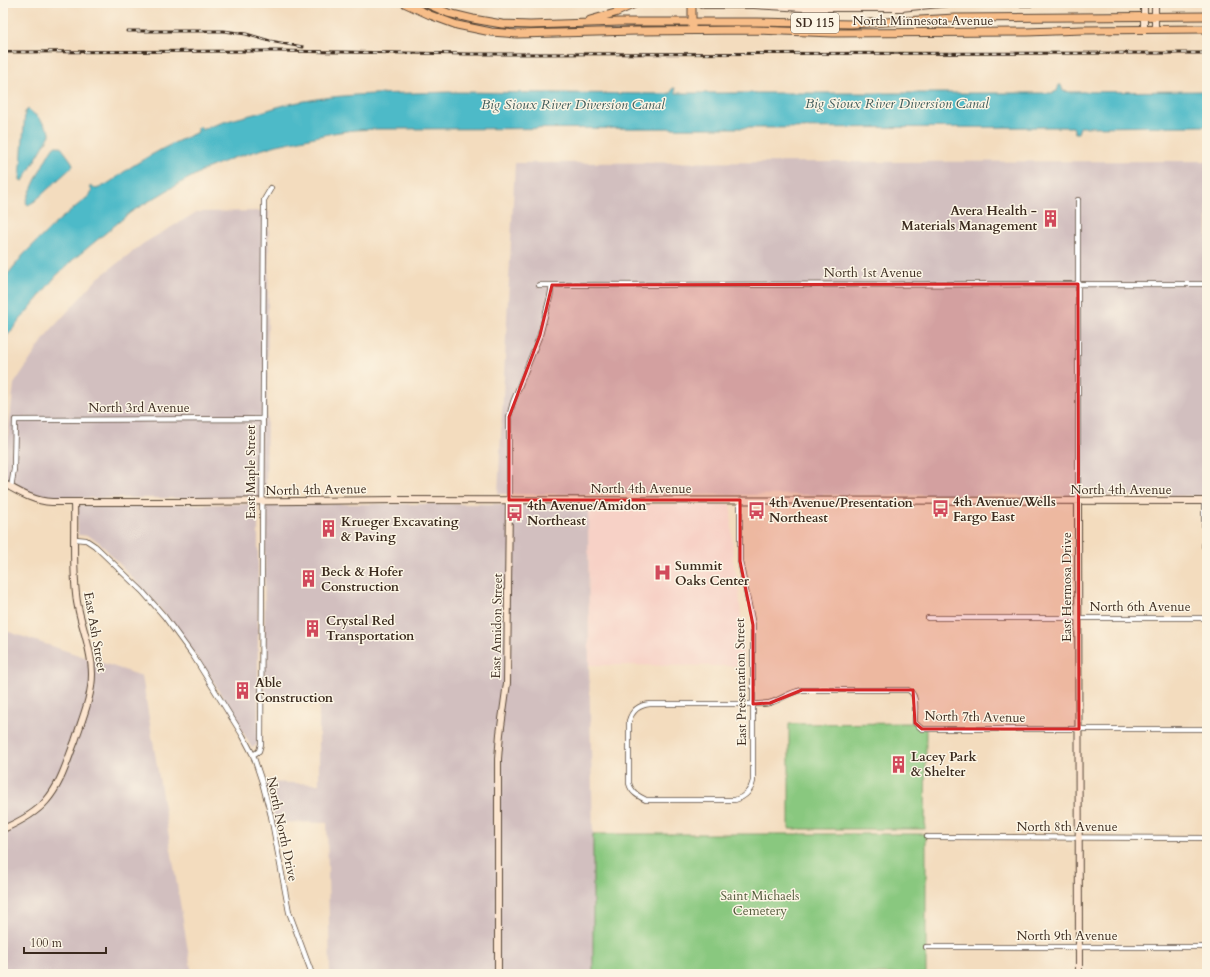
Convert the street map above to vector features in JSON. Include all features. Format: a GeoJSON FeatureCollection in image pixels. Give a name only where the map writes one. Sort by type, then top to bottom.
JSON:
{"type":"FeatureCollection","features":[{"type":"Feature","properties":{"kind":"main road","name":"North Minnesota Avenue"},"geometry":{"type":"LineString","coordinates":[[404,3],[444,20],[468,28],[517,34],[692,31],[918,33],[1207,29]]}},
{"type":"Feature","properties":{"kind":"main road","name":"North Minnesota Avenue"},"geometry":{"type":"LineString","coordinates":[[425,3],[461,17],[488,22],[530,25],[620,22],[852,24],[955,18],[1207,16]]}},
{"type":"Feature","properties":{"kind":"main road"},"geometry":{"type":"LineString","coordinates":[[561,24],[581,22],[606,16],[637,3]]}},
{"type":"Feature","properties":{"kind":"main road"},"geometry":{"type":"LineString","coordinates":[[692,3],[692,31]]}},
{"type":"Feature","properties":{"kind":"main road"},"geometry":{"type":"LineString","coordinates":[[699,3],[704,5],[754,4],[804,8],[901,8],[950,3],[1032,3]]}},
{"type":"Feature","properties":{"kind":"main road"},"geometry":{"type":"LineString","coordinates":[[1144,3],[1144,29]]}},
{"type":"Feature","properties":{"kind":"main road"},"geometry":{"type":"LineString","coordinates":[[1155,3],[1155,29]]}},
{"type":"Feature","properties":{"kind":"main road"},"geometry":{"type":"LineString","coordinates":[[3,483],[37,501],[74,502]]}},
{"type":"Feature","properties":{"kind":"main road","name":"North 4th Avenue"},"geometry":{"type":"LineString","coordinates":[[74,502],[262,502],[332,500],[1205,501]]}},
{"type":"Feature","properties":{"kind":"main road","name":"East Amidon Street"},"geometry":{"type":"LineString","coordinates":[[498,974],[498,759],[508,678],[509,500]]}},
{"type":"Feature","properties":{"kind":"main road","name":"East Hermosa Drive"},"geometry":{"type":"LineString","coordinates":[[1078,501],[1080,974]]}},
{"type":"Feature","properties":{"kind":"main road","name":"East Ash Street"},"geometry":{"type":"LineString","coordinates":[[3,829],[33,813],[46,802],[52,793],[66,765],[91,688],[92,667],[90,653],[77,601],[74,502]]}},
{"type":"Feature","properties":{"kind":"street","name":"East Maple Street"},"geometry":{"type":"LineString","coordinates":[[253,756],[259,751],[261,744],[264,200],[271,188]]}},
{"type":"Feature","properties":{"kind":"street","name":"East Hermosa Drive"},"geometry":{"type":"LineString","coordinates":[[1078,200],[1078,501]]}},
{"type":"Feature","properties":{"kind":"street","name":"North 1st Avenue"},"geometry":{"type":"LineString","coordinates":[[539,285],[1207,284]]}},
{"type":"Feature","properties":{"kind":"street","name":"East Amidon Street"},"geometry":{"type":"LineString","coordinates":[[509,500],[509,417],[513,402],[540,335],[552,285]]}},
{"type":"Feature","properties":{"kind":"street","name":"North 3rd Avenue"},"geometry":{"type":"LineString","coordinates":[[11,488],[14,466],[15,420],[262,419]]}},
{"type":"Feature","properties":{"kind":"street","name":"East Presentation Street"},"geometry":{"type":"LineString","coordinates":[[740,500],[740,560],[752,625],[753,704],[752,787],[741,798],[735,800],[646,800],[636,795],[630,787],[628,783],[629,721],[631,714],[635,709],[644,704],[753,704]]}},
{"type":"Feature","properties":{"kind":"street"},"geometry":{"type":"LineString","coordinates":[[1204,546],[1205,501]]}},
{"type":"Feature","properties":{"kind":"street","name":"North North Drive"},"geometry":{"type":"LineString","coordinates":[[75,539],[86,540],[96,546],[142,591],[164,616],[194,657],[230,715],[253,756],[266,795],[289,912],[312,974]]}},
{"type":"Feature","properties":{"kind":"street","name":"North 6th Avenue"},"geometry":{"type":"LineString","coordinates":[[928,618],[1207,618]]}},
{"type":"Feature","properties":{"kind":"street","name":"North 7th Avenue"},"geometry":{"type":"LineString","coordinates":[[753,704],[770,703],[802,690],[908,690],[913,693],[915,698],[916,723],[920,728],[1207,729]]}},
{"type":"Feature","properties":{"kind":"street","name":"North 8th Avenue"},"geometry":{"type":"LineString","coordinates":[[928,837],[1207,838]]}},
{"type":"Feature","properties":{"kind":"street","name":"North 9th Avenue"},"geometry":{"type":"LineString","coordinates":[[926,947],[1207,947]]}},
{"type":"Feature","properties":{"kind":"highlighted area"},"geometry":{"type":"Polygon","coordinates":[[[1078,284],[1079,729],[922,729],[915,723],[913,690],[802,690],[770,703],[753,704],[753,625],[740,561],[740,500],[509,500],[509,417],[540,335],[552,285],[1078,284]]]}},
{"type":"Feature","properties":{"kind":"shaded area"},"geometry":{"type":"Polygon","coordinates":[[[1207,161],[1207,496],[498,494],[515,163],[1207,161]]]}},
{"type":"Feature","properties":{"kind":"shaded area"},"geometry":{"type":"Polygon","coordinates":[[[269,211],[266,498],[39,498],[3,479],[14,384],[48,333],[98,278],[144,243],[197,212],[269,211]]]}},
{"type":"Feature","properties":{"kind":"shaded area"},"geometry":{"type":"Polygon","coordinates":[[[258,504],[258,744],[252,748],[214,683],[180,633],[154,601],[99,542],[89,536],[78,535],[77,505],[258,504]]]}},
{"type":"Feature","properties":{"kind":"shaded area"},"geometry":{"type":"Polygon","coordinates":[[[265,504],[588,504],[589,665],[593,834],[593,974],[330,974],[327,823],[275,822],[266,782],[319,784],[319,699],[264,698],[265,504]]]}},
{"type":"Feature","properties":{"kind":"shaded area","name":"Summit Oaks Center"},"geometry":{"type":"Polygon","coordinates":[[[588,504],[731,504],[733,560],[739,586],[744,666],[589,665],[588,504]]]}},
{"type":"Feature","properties":{"kind":"shaded area"},"geometry":{"type":"Polygon","coordinates":[[[3,630],[142,676],[192,974],[3,974],[3,630]]]}},
{"type":"Feature","properties":{"kind":"green space"},"geometry":{"type":"Polygon","coordinates":[[[915,723],[926,729],[925,829],[789,829],[789,724],[915,723]]]}},
{"type":"Feature","properties":{"kind":"green space","name":"Saint Michaels Cemetery"},"geometry":{"type":"Polygon","coordinates":[[[593,834],[926,834],[926,974],[593,974],[593,834]]]}},
{"type":"Feature","properties":{"kind":"water","name":"Big Sioux River Diversion Canal"},"geometry":{"type":"Polygon","coordinates":[[[1059,85],[1061,85],[1063,91],[1070,92],[1207,91],[1207,126],[1080,127],[1078,133],[1075,133],[1073,127],[378,129],[333,133],[277,145],[233,158],[206,169],[131,212],[74,259],[56,276],[3,341],[3,280],[24,254],[38,240],[58,221],[89,196],[92,192],[91,185],[96,189],[105,185],[148,157],[198,132],[198,127],[200,126],[202,130],[223,122],[289,104],[337,96],[451,92],[664,94],[671,93],[673,88],[675,88],[676,93],[1052,93],[1057,91],[1059,85]]]}},
{"type":"Feature","properties":{"kind":"water"},"geometry":{"type":"Polygon","coordinates":[[[28,109],[39,118],[50,132],[50,135],[23,181],[20,180],[20,178],[25,112],[28,109]]]}},
{"type":"Feature","properties":{"kind":"water"},"geometry":{"type":"Polygon","coordinates":[[[54,146],[61,147],[72,162],[73,166],[35,201],[28,205],[26,203],[30,191],[54,146]]]}},
{"type":"Feature","properties":{"kind":"railway"},"geometry":{"type":"LineString","coordinates":[[127,31],[224,31],[246,34],[270,41],[303,47]]}},
{"type":"Feature","properties":{"kind":"railway"},"geometry":{"type":"LineString","coordinates":[[3,52],[277,51],[469,54],[1207,53]]}},
{"type":"Feature","properties":{"kind":"place","name":"Avera Health - Materials Management"},"geometry":{"type":"Point","coordinates":[1050,218]}},
{"type":"Feature","properties":{"kind":"place","name":"4th Avenue/Wells Fargo East"},"geometry":{"type":"Point","coordinates":[940,509]}},
{"type":"Feature","properties":{"kind":"place","name":"4th Avenue/Presentation Northeast"},"geometry":{"type":"Point","coordinates":[756,510]}},
{"type":"Feature","properties":{"kind":"place","name":"4th Avenue/Amidon Northeast"},"geometry":{"type":"Point","coordinates":[514,513]}},
{"type":"Feature","properties":{"kind":"place","name":"Krueger Excavating & Paving"},"geometry":{"type":"Point","coordinates":[328,529]}},
{"type":"Feature","properties":{"kind":"place","name":"Summit Oaks Center"},"geometry":{"type":"Point","coordinates":[662,573]}},
{"type":"Feature","properties":{"kind":"place","name":"Beck & Hofer Construction"},"geometry":{"type":"Point","coordinates":[308,579]}},
{"type":"Feature","properties":{"kind":"place","name":"Crystal Red Transportation"},"geometry":{"type":"Point","coordinates":[313,628]}},
{"type":"Feature","properties":{"kind":"place","name":"Able Construction"},"geometry":{"type":"Point","coordinates":[242,690]}},
{"type":"Feature","properties":{"kind":"place","name":"Lacey Park & Shelter"},"geometry":{"type":"Point","coordinates":[898,764]}}]}
